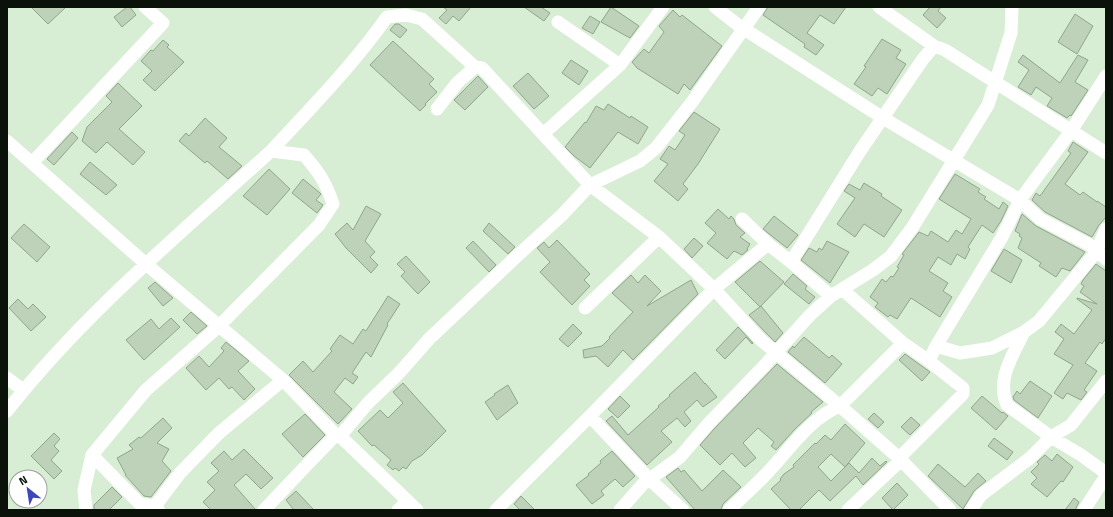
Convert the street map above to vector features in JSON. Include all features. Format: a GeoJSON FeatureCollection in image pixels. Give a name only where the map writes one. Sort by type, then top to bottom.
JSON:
{"type":"FeatureCollection","features":[{"type":"Feature","properties":{"kind":"street"},"geometry":{"type":"LineString","coordinates":[[32,163],[163,23],[145,7]]}},
{"type":"Feature","properties":{"kind":"street"},"geometry":{"type":"LineString","coordinates":[[543,134],[620,65],[663,7]]}},
{"type":"Feature","properties":{"kind":"street"},"geometry":{"type":"LineString","coordinates":[[715,7],[745,29],[883,118],[1020,200],[1040,219],[1088,244],[1101,256]]}},
{"type":"Feature","properties":{"kind":"street"},"geometry":{"type":"LineString","coordinates":[[264,510],[310,461],[338,436],[368,403],[400,372],[429,339],[562,215],[590,185],[640,161],[656,148],[760,7]]}},
{"type":"Feature","properties":{"kind":"street"},"geometry":{"type":"LineString","coordinates":[[879,7],[934,46],[945,50],[1106,153]]}},
{"type":"Feature","properties":{"kind":"street"},"geometry":{"type":"LineString","coordinates":[[620,510],[643,484],[680,457],[709,423],[810,315],[831,296],[843,290],[873,270],[895,252],[912,228],[988,104],[1011,33],[1012,7]]}},
{"type":"Feature","properties":{"kind":"street"},"geometry":{"type":"LineString","coordinates":[[7,411],[23,390],[93,313],[271,151],[330,88],[375,34],[387,17],[406,15],[422,19],[475,66],[482,68],[590,185],[659,237],[714,289],[761,340],[777,352],[900,459],[950,510]]}},
{"type":"Feature","properties":{"kind":"street"},"geometry":{"type":"LineString","coordinates":[[558,22],[620,65]]}},
{"type":"Feature","properties":{"kind":"street"},"geometry":{"type":"LineString","coordinates":[[791,262],[860,152],[923,59],[934,46]]}},
{"type":"Feature","properties":{"kind":"street"},"geometry":{"type":"LineString","coordinates":[[437,109],[457,83],[475,66]]}},
{"type":"Feature","properties":{"kind":"street"},"geometry":{"type":"LineString","coordinates":[[929,360],[1002,237],[1020,200],[1071,131],[1106,76]]}},
{"type":"Feature","properties":{"kind":"street"},"geometry":{"type":"LineString","coordinates":[[7,141],[146,264],[283,380],[338,436],[413,506]]}},
{"type":"Feature","properties":{"kind":"street"},"geometry":{"type":"LineString","coordinates":[[86,510],[84,490],[92,455],[146,390],[219,326],[319,226],[333,204],[318,170],[304,155],[271,151]]}},
{"type":"Feature","properties":{"kind":"street"},"geometry":{"type":"LineString","coordinates":[[742,219],[768,244],[831,296]]}},
{"type":"Feature","properties":{"kind":"street"},"geometry":{"type":"LineString","coordinates":[[936,346],[960,353],[992,348],[1024,332],[1039,321],[1101,256],[1106,229]]}},
{"type":"Feature","properties":{"kind":"street"},"geometry":{"type":"LineString","coordinates":[[585,308],[659,237]]}},
{"type":"Feature","properties":{"kind":"street"},"geometry":{"type":"LineString","coordinates":[[496,510],[714,289],[768,244]]}},
{"type":"Feature","properties":{"kind":"street"},"geometry":{"type":"LineString","coordinates":[[843,290],[903,344],[929,360],[963,388],[963,394],[848,510]]}},
{"type":"Feature","properties":{"kind":"street"},"geometry":{"type":"LineString","coordinates":[[1024,332],[1005,373],[1003,388],[1004,398],[1007,405],[1051,437],[1081,455],[1106,475],[1084,510]]}},
{"type":"Feature","properties":{"kind":"street"},"geometry":{"type":"LineString","coordinates":[[729,510],[768,472],[813,423],[830,410],[840,406],[903,344]]}},
{"type":"Feature","properties":{"kind":"street"},"geometry":{"type":"LineString","coordinates":[[7,378],[23,390]]}},
{"type":"Feature","properties":{"kind":"street"},"geometry":{"type":"LineString","coordinates":[[92,455],[140,504],[154,509],[180,473],[220,433],[283,380]]}},
{"type":"Feature","properties":{"kind":"street"},"geometry":{"type":"LineString","coordinates":[[971,510],[981,495],[1030,458],[1051,437],[1071,425],[1106,381]]}},
{"type":"Feature","properties":{"kind":"street"},"geometry":{"type":"LineString","coordinates":[[590,416],[650,480],[683,510]]}},
{"type":"Feature","properties":{"kind":"street"},"geometry":{"type":"LineString","coordinates":[[398,510],[413,506]]}},
{"type":"Feature","properties":{"kind":"building"},"geometry":{"type":"Polygon","coordinates":[[[31,7],[66,7],[48,24],[31,7]]]}},
{"type":"Feature","properties":{"kind":"building"},"geometry":{"type":"Polygon","coordinates":[[[127,7],[130,7],[136,15],[122,27],[114,17],[127,7]]]}},
{"type":"Feature","properties":{"kind":"building"},"geometry":{"type":"Polygon","coordinates":[[[443,7],[471,7],[459,21],[453,16],[446,24],[439,18],[447,10],[443,7]]]}},
{"type":"Feature","properties":{"kind":"building"},"geometry":{"type":"Polygon","coordinates":[[[524,7],[541,7],[550,13],[544,21],[524,7]]]}},
{"type":"Feature","properties":{"kind":"building"},"geometry":{"type":"Polygon","coordinates":[[[611,7],[639,26],[630,38],[601,22],[611,7]]]}},
{"type":"Feature","properties":{"kind":"building"},"geometry":{"type":"Polygon","coordinates":[[[768,7],[846,7],[834,24],[820,15],[807,33],[824,45],[816,55],[804,47],[805,44],[763,15],[768,7]]]}},
{"type":"Feature","properties":{"kind":"building"},"geometry":{"type":"Polygon","coordinates":[[[930,7],[941,7],[938,11],[946,18],[937,28],[923,15],[930,7]]]}},
{"type":"Feature","properties":{"kind":"building"},"geometry":{"type":"Polygon","coordinates":[[[673,10],[680,17],[682,15],[722,46],[690,90],[684,84],[678,94],[637,68],[632,62],[644,49],[649,53],[664,32],[659,26],[673,10]]]}},
{"type":"Feature","properties":{"kind":"building"},"geometry":{"type":"Polygon","coordinates":[[[1075,14],[1093,26],[1077,54],[1058,42],[1075,14]]]}},
{"type":"Feature","properties":{"kind":"building"},"geometry":{"type":"Polygon","coordinates":[[[590,16],[600,22],[593,34],[582,28],[590,16]]]}},
{"type":"Feature","properties":{"kind":"building"},"geometry":{"type":"Polygon","coordinates":[[[395,24],[399,24],[407,30],[400,38],[390,30],[395,24]]]}},
{"type":"Feature","properties":{"kind":"building"},"geometry":{"type":"Polygon","coordinates":[[[882,39],[901,50],[896,58],[906,64],[887,94],[878,88],[872,96],[854,84],[866,67],[864,66],[882,39]]]}},
{"type":"Feature","properties":{"kind":"building"},"geometry":{"type":"Polygon","coordinates":[[[163,40],[169,45],[167,47],[184,62],[155,91],[143,80],[152,71],[141,61],[163,40]]]}},
{"type":"Feature","properties":{"kind":"building"},"geometry":{"type":"Polygon","coordinates":[[[393,41],[434,79],[429,84],[437,92],[420,111],[370,65],[393,41]]]}},
{"type":"Feature","properties":{"kind":"building"},"geometry":{"type":"Polygon","coordinates":[[[1023,55],[1060,83],[1078,55],[1088,60],[1075,82],[1088,90],[1071,116],[1070,115],[1067,118],[1047,106],[1052,98],[1036,87],[1031,95],[1018,87],[1029,70],[1018,62],[1023,55]]]}},
{"type":"Feature","properties":{"kind":"building"},"geometry":{"type":"Polygon","coordinates":[[[571,60],[588,71],[579,85],[562,73],[571,60]]]}},
{"type":"Feature","properties":{"kind":"building"},"geometry":{"type":"Polygon","coordinates":[[[528,73],[549,96],[534,109],[513,86],[528,73]]]}},
{"type":"Feature","properties":{"kind":"building"},"geometry":{"type":"Polygon","coordinates":[[[478,76],[488,87],[465,110],[454,100],[478,76]]]}},
{"type":"Feature","properties":{"kind":"building"},"geometry":{"type":"Polygon","coordinates":[[[118,83],[142,106],[119,129],[145,152],[133,165],[107,142],[96,153],[82,141],[87,127],[112,102],[106,96],[118,83]]]}},
{"type":"Feature","properties":{"kind":"building"},"geometry":{"type":"Polygon","coordinates":[[[608,104],[648,127],[638,144],[618,132],[590,168],[565,147],[585,122],[586,123],[596,106],[604,110],[608,104]]]}},
{"type":"Feature","properties":{"kind":"building"},"geometry":{"type":"Polygon","coordinates":[[[694,112],[720,129],[698,164],[683,184],[688,189],[678,201],[654,181],[668,164],[660,159],[669,146],[675,150],[685,135],[679,131],[694,112]]]}},
{"type":"Feature","properties":{"kind":"building"},"geometry":{"type":"Polygon","coordinates":[[[205,118],[227,138],[219,147],[242,166],[228,179],[207,161],[205,163],[179,141],[186,133],[189,136],[205,118]]]}},
{"type":"Feature","properties":{"kind":"building"},"geometry":{"type":"Polygon","coordinates":[[[72,132],[78,138],[54,165],[47,159],[72,132]]]}},
{"type":"Feature","properties":{"kind":"building"},"geometry":{"type":"Polygon","coordinates":[[[1073,142],[1088,152],[1065,184],[1080,195],[1083,192],[1106,207],[1106,217],[1092,237],[1045,212],[1032,200],[1036,193],[1040,196],[1071,153],[1068,151],[1073,142]]]}},
{"type":"Feature","properties":{"kind":"building"},"geometry":{"type":"Polygon","coordinates":[[[90,162],[117,185],[106,195],[80,174],[90,162]]]}},
{"type":"Feature","properties":{"kind":"building"},"geometry":{"type":"Polygon","coordinates":[[[269,169],[290,189],[267,215],[243,196],[269,169]]]}},
{"type":"Feature","properties":{"kind":"building"},"geometry":{"type":"Polygon","coordinates":[[[955,174],[980,189],[978,192],[986,197],[984,199],[999,209],[1003,202],[1008,206],[1001,221],[993,233],[982,225],[968,247],[970,249],[965,259],[957,254],[951,265],[938,257],[929,271],[948,283],[943,291],[952,297],[940,317],[911,298],[897,319],[890,315],[888,317],[875,307],[878,303],[870,297],[882,279],[886,282],[891,276],[893,277],[899,268],[897,267],[904,255],[902,254],[919,232],[928,236],[931,231],[948,242],[956,230],[962,234],[971,219],[939,199],[955,174]]]}},
{"type":"Feature","properties":{"kind":"building"},"geometry":{"type":"Polygon","coordinates":[[[303,179],[321,194],[316,200],[323,205],[317,213],[292,193],[303,179]]]}},
{"type":"Feature","properties":{"kind":"building"},"geometry":{"type":"Polygon","coordinates":[[[864,183],[882,194],[881,196],[902,210],[884,237],[864,224],[855,237],[837,224],[855,198],[844,191],[849,184],[860,190],[864,183]]]}},
{"type":"Feature","properties":{"kind":"building"},"geometry":{"type":"Polygon","coordinates":[[[366,206],[381,214],[365,241],[375,252],[370,257],[378,265],[371,273],[346,248],[335,234],[347,223],[353,230],[366,206]]]}},
{"type":"Feature","properties":{"kind":"building"},"geometry":{"type":"Polygon","coordinates":[[[718,209],[729,219],[731,216],[736,225],[745,233],[740,237],[750,244],[747,249],[748,250],[742,255],[734,251],[727,259],[707,243],[716,233],[705,223],[718,209]]]}},
{"type":"Feature","properties":{"kind":"building"},"geometry":{"type":"Polygon","coordinates":[[[1022,214],[1036,226],[1085,252],[1070,271],[1062,268],[1056,277],[1039,266],[1041,263],[1018,248],[1022,238],[1019,236],[1020,234],[1015,231],[1022,214]]]}},
{"type":"Feature","properties":{"kind":"building"},"geometry":{"type":"Polygon","coordinates":[[[774,216],[798,235],[787,248],[763,229],[774,216]]]}},
{"type":"Feature","properties":{"kind":"building"},"geometry":{"type":"Polygon","coordinates":[[[489,223],[515,247],[508,254],[483,231],[489,223]]]}},
{"type":"Feature","properties":{"kind":"building"},"geometry":{"type":"Polygon","coordinates":[[[24,224],[50,247],[37,262],[11,238],[24,224]]]}},
{"type":"Feature","properties":{"kind":"building"},"geometry":{"type":"Polygon","coordinates":[[[694,238],[703,246],[692,258],[684,249],[694,238]]]}},
{"type":"Feature","properties":{"kind":"building"},"geometry":{"type":"Polygon","coordinates":[[[557,240],[590,274],[584,280],[590,286],[572,305],[540,272],[550,262],[537,248],[544,242],[549,248],[557,240]]]}},
{"type":"Feature","properties":{"kind":"building"},"geometry":{"type":"Polygon","coordinates":[[[473,241],[496,265],[489,272],[466,248],[473,241]]]}},
{"type":"Feature","properties":{"kind":"building"},"geometry":{"type":"Polygon","coordinates":[[[827,241],[849,252],[830,283],[801,260],[809,248],[817,252],[819,248],[822,250],[827,241]]]}},
{"type":"Feature","properties":{"kind":"building"},"geometry":{"type":"Polygon","coordinates":[[[1004,249],[1022,260],[1011,283],[991,271],[1004,249]]]}},
{"type":"Feature","properties":{"kind":"building"},"geometry":{"type":"Polygon","coordinates":[[[406,256],[430,282],[418,294],[401,276],[405,272],[397,264],[406,256]]]}},
{"type":"Feature","properties":{"kind":"building"},"geometry":{"type":"Polygon","coordinates":[[[760,261],[784,282],[760,307],[735,282],[760,261]]]}},
{"type":"Feature","properties":{"kind":"building"},"geometry":{"type":"Polygon","coordinates":[[[1096,264],[1106,271],[1106,338],[1102,344],[1100,342],[1085,363],[1097,371],[1084,390],[1087,392],[1081,400],[1067,393],[1063,399],[1054,393],[1073,365],[1054,354],[1064,339],[1055,332],[1061,324],[1074,334],[1092,310],[1077,298],[1097,304],[1080,292],[1084,286],[1081,284],[1083,280],[1096,264]]]}},
{"type":"Feature","properties":{"kind":"building"},"geometry":{"type":"Polygon","coordinates":[[[793,274],[807,286],[805,289],[815,297],[809,304],[784,284],[793,274]]]}},
{"type":"Feature","properties":{"kind":"building"},"geometry":{"type":"Polygon","coordinates":[[[631,275],[638,283],[645,275],[661,291],[647,306],[691,280],[698,294],[633,360],[623,350],[608,367],[596,356],[584,358],[583,350],[602,346],[633,312],[612,293],[631,275]]]}},
{"type":"Feature","properties":{"kind":"building"},"geometry":{"type":"Polygon","coordinates":[[[155,282],[173,298],[163,306],[148,288],[155,282]]]}},
{"type":"Feature","properties":{"kind":"building"},"geometry":{"type":"Polygon","coordinates":[[[388,296],[400,304],[387,324],[388,325],[371,357],[366,352],[352,373],[358,377],[353,384],[345,378],[334,392],[352,409],[338,424],[289,375],[303,361],[313,372],[332,351],[330,349],[340,335],[353,344],[363,329],[366,331],[388,296]]]}},
{"type":"Feature","properties":{"kind":"building"},"geometry":{"type":"Polygon","coordinates":[[[18,299],[28,309],[33,304],[46,317],[31,331],[9,308],[18,299]]]}},
{"type":"Feature","properties":{"kind":"building"},"geometry":{"type":"Polygon","coordinates":[[[761,306],[783,333],[775,342],[749,315],[761,306]]]}},
{"type":"Feature","properties":{"kind":"building"},"geometry":{"type":"Polygon","coordinates":[[[191,312],[207,326],[197,334],[183,320],[191,312]]]}},
{"type":"Feature","properties":{"kind":"building"},"geometry":{"type":"Polygon","coordinates":[[[171,318],[180,327],[144,360],[126,340],[151,319],[159,329],[171,318]]]}},
{"type":"Feature","properties":{"kind":"building"},"geometry":{"type":"Polygon","coordinates":[[[573,324],[582,333],[568,347],[559,339],[573,324]]]}},
{"type":"Feature","properties":{"kind":"building"},"geometry":{"type":"Polygon","coordinates":[[[738,327],[753,343],[752,344],[746,337],[725,359],[716,350],[738,327]]]}},
{"type":"Feature","properties":{"kind":"building"},"geometry":{"type":"Polygon","coordinates":[[[804,337],[829,358],[832,355],[842,364],[825,383],[788,352],[804,337]]]}},
{"type":"Feature","properties":{"kind":"building"},"geometry":{"type":"Polygon","coordinates":[[[226,342],[249,361],[238,371],[255,389],[244,400],[232,387],[229,389],[219,378],[206,390],[186,368],[199,356],[209,367],[224,351],[221,348],[226,342]]]}},
{"type":"Feature","properties":{"kind":"building"},"geometry":{"type":"Polygon","coordinates":[[[905,354],[930,372],[922,381],[899,360],[905,354]]]}},
{"type":"Feature","properties":{"kind":"building"},"geometry":{"type":"Polygon","coordinates":[[[777,364],[823,402],[811,412],[812,413],[776,450],[771,446],[774,442],[758,428],[743,443],[756,458],[745,467],[732,453],[720,465],[700,445],[777,364]]]}},
{"type":"Feature","properties":{"kind":"building"},"geometry":{"type":"Polygon","coordinates":[[[695,372],[717,397],[703,407],[697,400],[684,412],[691,421],[685,427],[677,418],[661,431],[672,442],[647,465],[606,421],[612,416],[628,435],[695,372]]]}},
{"type":"Feature","properties":{"kind":"building"},"geometry":{"type":"Polygon","coordinates":[[[1030,381],[1052,396],[1038,418],[1014,400],[1013,397],[1017,391],[1020,394],[1030,381]]]}},
{"type":"Feature","properties":{"kind":"building"},"geometry":{"type":"Polygon","coordinates":[[[403,383],[446,431],[422,455],[412,461],[406,469],[403,467],[399,471],[395,468],[393,470],[387,465],[391,460],[374,445],[372,446],[358,431],[380,410],[388,418],[403,403],[393,392],[403,383]]]}},
{"type":"Feature","properties":{"kind":"building"},"geometry":{"type":"Polygon","coordinates":[[[508,385],[518,403],[497,420],[485,402],[508,385]]]}},
{"type":"Feature","properties":{"kind":"building"},"geometry":{"type":"Polygon","coordinates":[[[620,396],[630,406],[618,418],[608,409],[620,396]]]}},
{"type":"Feature","properties":{"kind":"building"},"geometry":{"type":"Polygon","coordinates":[[[982,396],[1002,413],[1003,412],[1008,416],[996,430],[971,408],[982,396]]]}},
{"type":"Feature","properties":{"kind":"building"},"geometry":{"type":"Polygon","coordinates":[[[874,413],[884,422],[878,428],[868,419],[874,413]]]}},
{"type":"Feature","properties":{"kind":"building"},"geometry":{"type":"Polygon","coordinates":[[[305,414],[325,435],[303,457],[282,434],[305,414]]]}},
{"type":"Feature","properties":{"kind":"building"},"geometry":{"type":"Polygon","coordinates":[[[911,417],[920,425],[910,435],[901,427],[911,417]]]}},
{"type":"Feature","properties":{"kind":"building"},"geometry":{"type":"Polygon","coordinates":[[[163,418],[172,428],[157,443],[169,449],[162,461],[171,471],[151,497],[144,496],[125,475],[117,458],[133,449],[129,445],[139,437],[141,438],[163,418]]]}},
{"type":"Feature","properties":{"kind":"building"},"geometry":{"type":"Polygon","coordinates":[[[845,424],[865,443],[845,467],[849,463],[859,473],[872,458],[880,466],[886,461],[887,462],[863,485],[856,476],[830,501],[819,490],[799,510],[791,510],[771,489],[781,480],[780,479],[784,474],[794,467],[793,465],[815,443],[816,444],[825,435],[831,440],[845,424]],[[831,454],[818,467],[831,481],[845,467],[831,454]]]}},
{"type":"Feature","properties":{"kind":"building"},"geometry":{"type":"Polygon","coordinates":[[[54,433],[60,439],[54,446],[59,451],[51,460],[62,471],[54,479],[48,473],[48,469],[44,469],[31,456],[54,433]]]}},
{"type":"Feature","properties":{"kind":"building"},"geometry":{"type":"Polygon","coordinates":[[[994,438],[1013,452],[1007,460],[988,446],[994,438]]]}},
{"type":"Feature","properties":{"kind":"building"},"geometry":{"type":"Polygon","coordinates":[[[244,449],[273,478],[261,489],[246,474],[234,485],[256,510],[211,510],[203,502],[215,490],[207,482],[219,471],[211,463],[224,451],[232,460],[244,449]]]}},
{"type":"Feature","properties":{"kind":"building"},"geometry":{"type":"Polygon","coordinates":[[[612,451],[635,476],[623,487],[615,479],[601,491],[604,495],[592,504],[576,485],[589,475],[588,474],[601,463],[600,461],[612,451]]]}},
{"type":"Feature","properties":{"kind":"building"},"geometry":{"type":"Polygon","coordinates":[[[1057,454],[1073,467],[1063,482],[1061,481],[1047,497],[1031,484],[1037,478],[1031,472],[1039,464],[1037,462],[1045,455],[1052,461],[1057,454]]]}},
{"type":"Feature","properties":{"kind":"building"},"geometry":{"type":"Polygon","coordinates":[[[938,464],[965,487],[978,473],[986,481],[974,491],[963,509],[928,476],[938,464]]]}},
{"type":"Feature","properties":{"kind":"building"},"geometry":{"type":"Polygon","coordinates":[[[678,468],[681,472],[684,470],[702,491],[723,470],[741,487],[723,504],[721,510],[695,510],[666,477],[678,468]]]}},
{"type":"Feature","properties":{"kind":"building"},"geometry":{"type":"Polygon","coordinates":[[[897,483],[908,495],[893,510],[882,498],[897,483]]]}},
{"type":"Feature","properties":{"kind":"building"},"geometry":{"type":"Polygon","coordinates":[[[112,487],[122,497],[109,510],[94,510],[94,505],[112,487]]]}},
{"type":"Feature","properties":{"kind":"building"},"geometry":{"type":"Polygon","coordinates":[[[296,491],[314,510],[294,510],[286,500],[296,491]]]}},
{"type":"Feature","properties":{"kind":"building"},"geometry":{"type":"Polygon","coordinates":[[[521,496],[535,510],[520,510],[514,504],[521,496]]]}},
{"type":"Feature","properties":{"kind":"building"},"geometry":{"type":"Polygon","coordinates":[[[1074,498],[1079,502],[1075,510],[1065,510],[1074,498]]]}}]}
